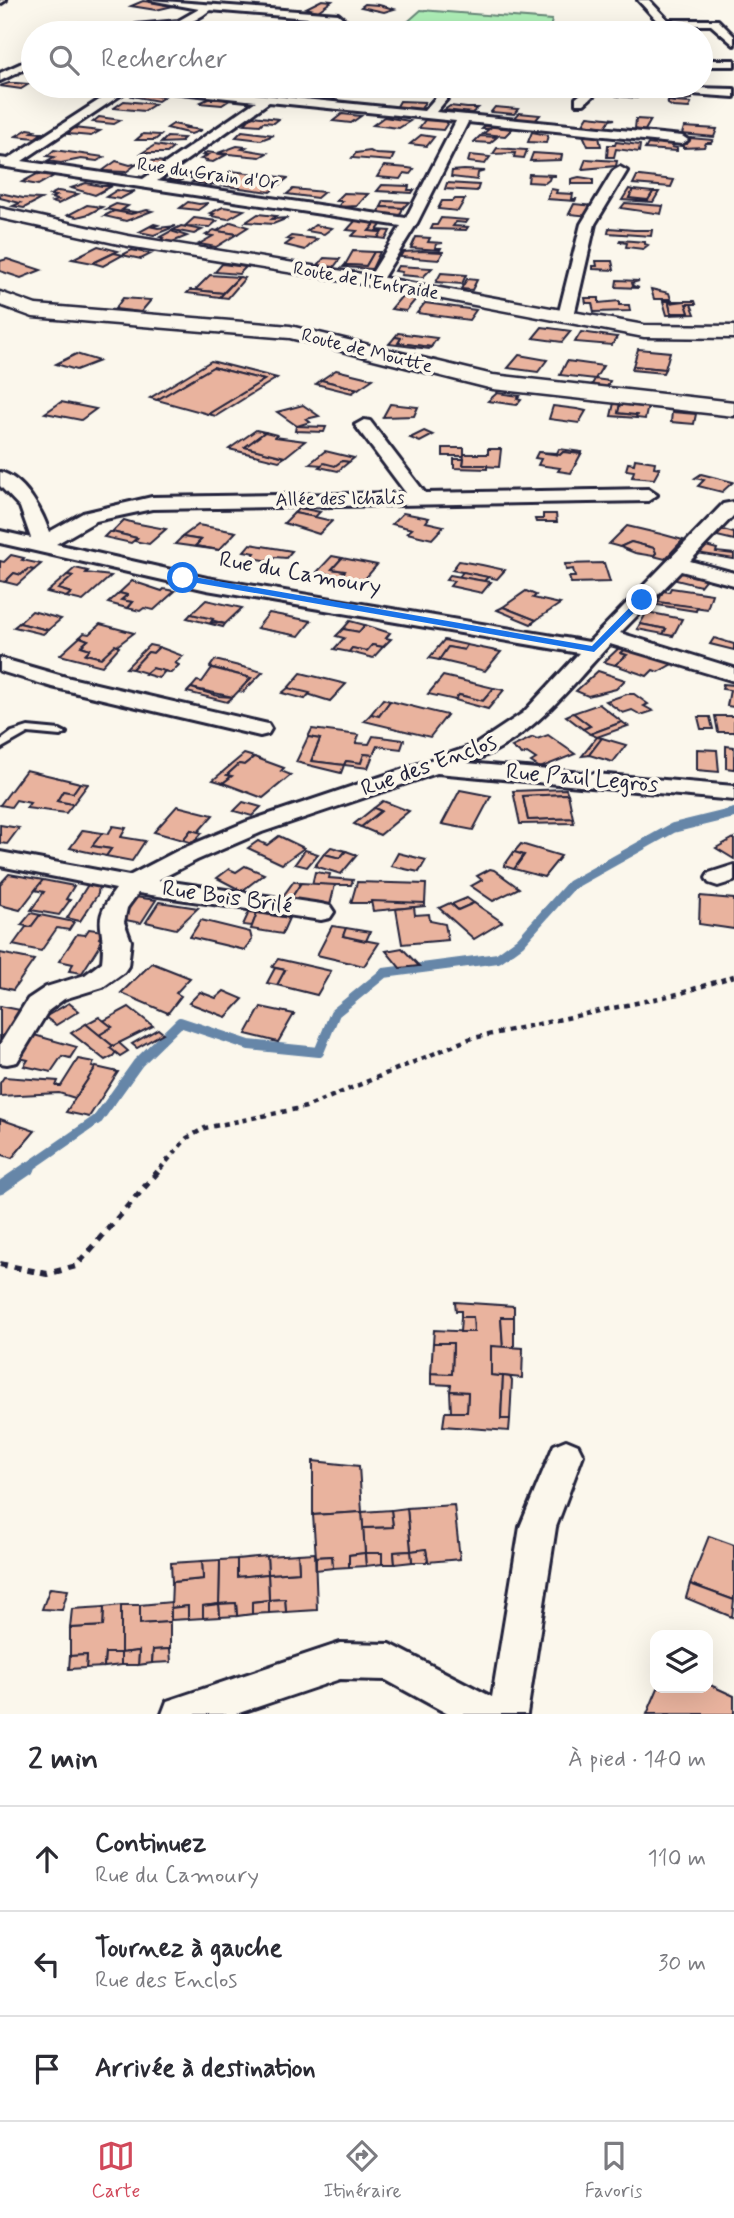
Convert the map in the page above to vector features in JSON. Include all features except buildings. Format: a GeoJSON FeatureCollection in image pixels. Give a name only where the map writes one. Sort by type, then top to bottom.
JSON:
{"type":"FeatureCollection","features":[{"type":"Feature","properties":{"kind":"main road","name":"Route de Moutte"},"geometry":{"type":"LineString","coordinates":[[0,298],[33,311],[290,332],[527,388],[734,409]]}},
{"type":"Feature","properties":{"kind":"street"},"geometry":{"type":"LineString","coordinates":[[155,0],[302,3]]}},
{"type":"Feature","properties":{"kind":"street"},"geometry":{"type":"LineString","coordinates":[[643,0],[663,21]]}},
{"type":"Feature","properties":{"kind":"street"},"geometry":{"type":"LineString","coordinates":[[188,21],[215,3],[338,17],[339,21]]}},
{"type":"Feature","properties":{"kind":"street"},"geometry":{"type":"LineString","coordinates":[[281,8],[302,3]]}},
{"type":"Feature","properties":{"kind":"street"},"geometry":{"type":"LineString","coordinates":[[713,22],[734,42]]}},
{"type":"Feature","properties":{"kind":"street"},"geometry":{"type":"LineString","coordinates":[[713,63],[734,63]]}},
{"type":"Feature","properties":{"kind":"street"},"geometry":{"type":"LineString","coordinates":[[0,78],[21,67]]}},
{"type":"Feature","properties":{"kind":"street"},"geometry":{"type":"LineString","coordinates":[[713,92],[734,93]]}},
{"type":"Feature","properties":{"kind":"street"},"geometry":{"type":"LineString","coordinates":[[5,163],[109,98]]}},
{"type":"Feature","properties":{"kind":"street"},"geometry":{"type":"LineString","coordinates":[[257,98],[682,140]]}},
{"type":"Feature","properties":{"kind":"street"},"geometry":{"type":"LineString","coordinates":[[427,116],[442,98]]}},
{"type":"Feature","properties":{"kind":"street"},"geometry":{"type":"LineString","coordinates":[[580,101],[584,98]]}},
{"type":"Feature","properties":{"kind":"street"},"geometry":{"type":"LineString","coordinates":[[145,184],[266,99]]}},
{"type":"Feature","properties":{"kind":"street"},"geometry":{"type":"LineString","coordinates":[[374,281],[410,223],[463,119]]}},
{"type":"Feature","properties":{"kind":"street","name":"Rue du Grain d'Or"},"geometry":{"type":"LineString","coordinates":[[5,163],[410,223]]}},
{"type":"Feature","properties":{"kind":"street"},"geometry":{"type":"LineString","coordinates":[[566,316],[588,224],[620,171]]}},
{"type":"Feature","properties":{"kind":"street","name":"Route de l'Entraide"},"geometry":{"type":"LineString","coordinates":[[0,213],[140,243],[374,281],[644,331],[734,332]]}},
{"type":"Feature","properties":{"kind":"street"},"geometry":{"type":"LineString","coordinates":[[364,425],[419,498]]}},
{"type":"Feature","properties":{"kind":"street"},"geometry":{"type":"LineString","coordinates":[[0,477],[30,505],[39,526],[41,544]]}},
{"type":"Feature","properties":{"kind":"street","name":"Allée des Ichalis"},"geometry":{"type":"LineString","coordinates":[[41,544],[90,517],[152,503],[648,495]]}},
{"type":"Feature","properties":{"kind":"street","name":"Rue des Enclos"},"geometry":{"type":"LineString","coordinates":[[132,884],[188,855],[254,827],[484,750],[511,736],[548,703],[600,643],[732,508]]}},
{"type":"Feature","properties":{"kind":"street","name":"Rue du Camoury"},"geometry":{"type":"LineString","coordinates":[[0,537],[41,544],[206,584],[600,643],[734,675]]}},
{"type":"Feature","properties":{"kind":"street"},"geometry":{"type":"LineString","coordinates":[[678,564],[734,579]]}},
{"type":"Feature","properties":{"kind":"street"},"geometry":{"type":"LineString","coordinates":[[0,664],[60,682],[260,729]]}},
{"type":"Feature","properties":{"kind":"street","name":"Rue Paul Legros"},"geometry":{"type":"LineString","coordinates":[[429,767],[734,793]]}},
{"type":"Feature","properties":{"kind":"street","name":"Rue Bois Brilé"},"geometry":{"type":"LineString","coordinates":[[0,859],[132,884],[321,912]]}},
{"type":"Feature","properties":{"kind":"street","name":"Rue Bois Brilé"},"geometry":{"type":"LineString","coordinates":[[7,1055],[38,1005],[55,993],[94,981],[115,966],[118,941],[111,922],[115,907],[132,884]]}},
{"type":"Feature","properties":{"kind":"street"},"geometry":{"type":"LineString","coordinates":[[508,1714],[538,1527],[566,1455]]}},
{"type":"Feature","properties":{"kind":"street"},"geometry":{"type":"LineString","coordinates":[[181,1714],[340,1661],[390,1662],[486,1714]]}},
{"type":"Feature","properties":{"kind":"lane"},"geometry":{"type":"LineString","coordinates":[[0,746],[21,730],[29,728],[60,733]]}},
{"type":"Feature","properties":{"kind":"path"},"geometry":{"type":"LineString","coordinates":[[0,1264],[42,1276],[60,1274],[76,1266],[187,1138],[205,1128],[306,1107],[470,1039],[678,994],[734,976]]}},
{"type":"Feature","properties":{"kind":"green space"},"geometry":{"type":"Polygon","coordinates":[[[421,10],[552,20],[552,21],[409,21],[421,10]]]}},
{"type":"Feature","properties":{"kind":"waterway"},"geometry":{"type":"LineString","coordinates":[[26,1169],[98,1119],[138,1063],[180,1022],[249,1045],[319,1052],[335,1013],[384,973],[498,958],[520,942],[571,885],[673,828],[734,813]]}},
{"type":"Feature","properties":{"kind":"waterway"},"geometry":{"type":"LineString","coordinates":[[0,1188],[29,1168]]}},
{"type":"Feature","properties":{"kind":"route"},"geometry":{"type":"LineString","coordinates":[[183,578],[594,649],[642,600]]}}]}
